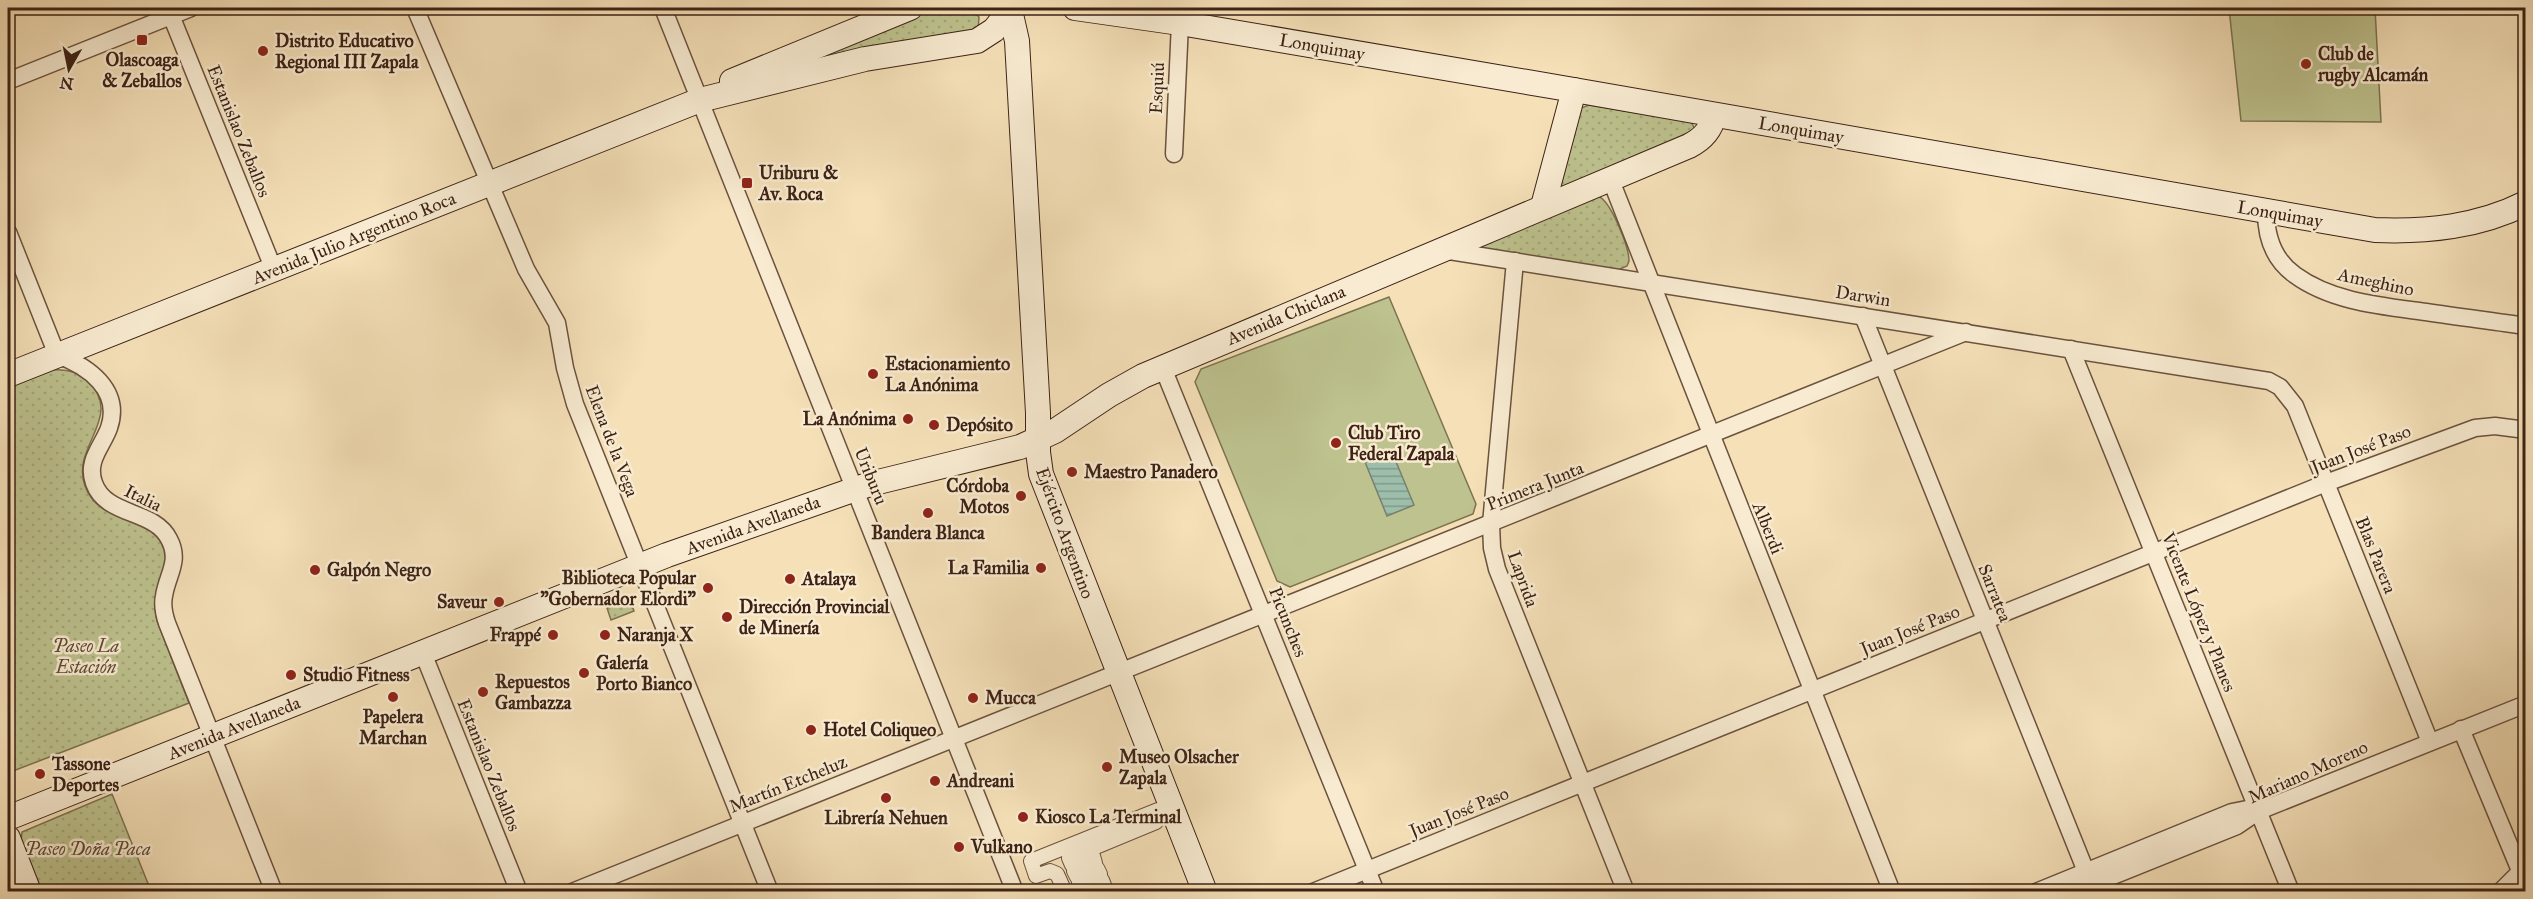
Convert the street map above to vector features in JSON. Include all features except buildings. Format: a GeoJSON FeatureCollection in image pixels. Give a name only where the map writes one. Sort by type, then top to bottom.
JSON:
{"type":"FeatureCollection","features":[{"type":"Feature","properties":{"kind":"main road","name":"Avenida Julio Argentino Roca"},"geometry":{"type":"LineString","coordinates":[[700,100],[750,72],[910,8]]}},
{"type":"Feature","properties":{"kind":"main road","name":"Avenida Julio Argentino Roca"},"geometry":{"type":"LineString","coordinates":[[8,375],[700,100],[865,59],[977,41],[994,30],[1014,8]]}},
{"type":"Feature","properties":{"kind":"main road","name":"Ejército Argentino"},"geometry":{"type":"LineString","coordinates":[[1014,8],[1038,463],[1044,484],[1205,891]]}},
{"type":"Feature","properties":{"kind":"main road","name":"Lonquimay"},"geometry":{"type":"LineString","coordinates":[[1075,8],[1180,23],[1574,90],[2375,230],[2411,231],[2448,228],[2483,220],[2526,203]]}},
{"type":"Feature","properties":{"kind":"main road"},"geometry":{"type":"LineString","coordinates":[[1544,206],[1574,90]]}},
{"type":"Feature","properties":{"kind":"main road","name":"Avenida Chiclana"},"geometry":{"type":"LineString","coordinates":[[1038,440],[1126,384],[1439,249],[1698,141],[1709,130],[1714,115]]}},
{"type":"Feature","properties":{"kind":"main road","name":"Avenida Avellaneda"},"geometry":{"type":"LineString","coordinates":[[8,818],[640,566],[855,489],[1000,453],[1038,440]]}},
{"type":"Feature","properties":{"kind":"main road"},"geometry":{"type":"LineString","coordinates":[[8,838],[29,891]]}},
{"type":"Feature","properties":{"kind":"street"},"geometry":{"type":"LineString","coordinates":[[8,81],[169,11],[191,8]]}},
{"type":"Feature","properties":{"kind":"street","name":"Elena de la Vega"},"geometry":{"type":"LineString","coordinates":[[415,8],[526,269],[557,322],[565,368],[575,404],[771,891]]}},
{"type":"Feature","properties":{"kind":"street","name":"Uriburu"},"geometry":{"type":"LineString","coordinates":[[663,8],[1015,891]]}},
{"type":"Feature","properties":{"kind":"street","name":"Estanislao Zeballos"},"geometry":{"type":"LineString","coordinates":[[169,11],[274,270]]}},
{"type":"Feature","properties":{"kind":"street","name":"Esquiú"},"geometry":{"type":"LineString","coordinates":[[1174,154],[1180,23]]}},
{"type":"Feature","properties":{"kind":"street","name":"Alberdi"},"geometry":{"type":"LineString","coordinates":[[1610,178],[1892,891]]}},
{"type":"Feature","properties":{"kind":"street","name":"Ameghino"},"geometry":{"type":"LineString","coordinates":[[2266,212],[2266,228],[2274,252],[2294,275],[2310,285],[2367,303],[2526,326]]}},
{"type":"Feature","properties":{"kind":"street"},"geometry":{"type":"LineString","coordinates":[[8,232],[57,355]]}},
{"type":"Feature","properties":{"kind":"street","name":"Darwin"},"geometry":{"type":"LineString","coordinates":[[1439,249],[2256,378],[2280,387]]}},
{"type":"Feature","properties":{"kind":"street","name":"Laprida"},"geometry":{"type":"LineString","coordinates":[[1515,261],[1491,524],[1492,548],[1497,569],[1626,891]]}},
{"type":"Feature","properties":{"kind":"street","name":"Sarratea"},"geometry":{"type":"LineString","coordinates":[[1863,316],[2088,878]]}},
{"type":"Feature","properties":{"kind":"street","name":"Primera Junta"},"geometry":{"type":"LineString","coordinates":[[1118,673],[1966,332]]}},
{"type":"Feature","properties":{"kind":"street","name":"Vicente López y Planes"},"geometry":{"type":"LineString","coordinates":[[2071,348],[2291,891]]}},
{"type":"Feature","properties":{"kind":"street","name":"Italia"},"geometry":{"type":"LineString","coordinates":[[57,355],[85,366],[97,376],[109,397],[110,425],[96,451],[92,466],[94,483],[99,493],[114,506],[158,525],[170,540],[175,558],[165,593],[165,618],[274,891]]}},
{"type":"Feature","properties":{"kind":"street","name":"Picunches"},"geometry":{"type":"LineString","coordinates":[[1163,368],[1376,891]]}},
{"type":"Feature","properties":{"kind":"street","name":"Blas Parera"},"geometry":{"type":"LineString","coordinates":[[2280,387],[2295,406],[2430,742]]}},
{"type":"Feature","properties":{"kind":"street","name":"Juan José Paso"},"geometry":{"type":"LineString","coordinates":[[1313,891],[2326,483],[2475,428],[2495,426],[2526,430]]}},
{"type":"Feature","properties":{"kind":"street","name":"Estanislao Zeballos"},"geometry":{"type":"LineString","coordinates":[[423,653],[519,891]]}},
{"type":"Feature","properties":{"kind":"street","name":"Martín Etcheluz"},"geometry":{"type":"LineString","coordinates":[[572,891],[1118,673]]}},
{"type":"Feature","properties":{"kind":"street","name":"Mariano Moreno"},"geometry":{"type":"LineString","coordinates":[[2088,878],[2232,812],[2259,810],[2526,704]]}},
{"type":"Feature","properties":{"kind":"street"},"geometry":{"type":"LineString","coordinates":[[2462,729],[2523,879],[2500,891]]}},
{"type":"Feature","properties":{"kind":"street"},"geometry":{"type":"LineString","coordinates":[[1065,891],[1057,874],[1050,871],[1036,876],[1030,861],[1158,810],[1156,822],[1069,858],[1072,865],[1093,856],[1095,863],[1074,871],[1077,877],[1098,868],[1100,874],[1079,882],[1081,888],[1102,880],[1104,885],[1089,891]]}},
{"type":"Feature","properties":{"kind":"street"},"geometry":{"type":"LineString","coordinates":[[2036,891],[2088,878]]}},
{"type":"Feature","properties":{"kind":"street"},"geometry":{"type":"LineString","coordinates":[[2073,891],[2088,878]]}},
{"type":"Feature","properties":{"kind":"green space"},"geometry":{"type":"Polygon","coordinates":[[[927,8],[970,8],[979,17],[978,31],[765,73],[927,8]]]}},
{"type":"Feature","properties":{"kind":"green space","name":"Club de rugby Alcamán"},"geometry":{"type":"Polygon","coordinates":[[[2229,8],[2375,8],[2381,122],[2241,121],[2229,8]]]}},
{"type":"Feature","properties":{"kind":"green space"},"geometry":{"type":"Polygon","coordinates":[[[1589,105],[1691,122],[1695,129],[1560,188],[1581,108],[1589,105]]]}},
{"type":"Feature","properties":{"kind":"green space"},"geometry":{"type":"Polygon","coordinates":[[[1598,196],[1614,215],[1623,236],[1629,261],[1627,266],[1618,270],[1481,249],[1481,246],[1598,196]]]}},
{"type":"Feature","properties":{"kind":"green space","name":"Club Tiro Federal Zapala"},"geometry":{"type":"Polygon","coordinates":[[[1389,297],[1476,504],[1473,514],[1290,587],[1277,581],[1195,382],[1201,369],[1389,297]]]}},
{"type":"Feature","properties":{"kind":"green space","name":"Paseo La Estación"},"geometry":{"type":"Polygon","coordinates":[[[53,370],[67,370],[87,380],[97,394],[101,407],[100,419],[84,458],[82,471],[85,486],[92,498],[112,514],[146,529],[156,536],[163,546],[165,562],[155,610],[157,621],[189,703],[8,773],[8,388],[53,370]]]}},
{"type":"Feature","properties":{"kind":"green space"},"geometry":{"type":"Polygon","coordinates":[[[620,603],[633,608],[634,611],[611,620],[607,608],[620,603]]]}},
{"type":"Feature","properties":{"kind":"green space","name":"Paseo Doña Paca"},"geometry":{"type":"Polygon","coordinates":[[[112,794],[151,891],[42,891],[21,841],[22,832],[112,794]]]}},
{"type":"Feature","properties":{"kind":"shaded area"},"geometry":{"type":"Polygon","coordinates":[[[1392,452],[1414,505],[1387,516],[1365,462],[1392,452]]]}},
{"type":"Feature","properties":{"kind":"place","name":"Olascoaga & Zeballos"},"geometry":{"type":"Point","coordinates":[142,40]}},
{"type":"Feature","properties":{"kind":"place","name":"Distrito Educativo Regional III Zapala"},"geometry":{"type":"Point","coordinates":[263,51]}},
{"type":"Feature","properties":{"kind":"place","name":"Club de rugby Alcamán"},"geometry":{"type":"Point","coordinates":[2306,64]}},
{"type":"Feature","properties":{"kind":"place","name":"Uriburu & Av. Roca"},"geometry":{"type":"Point","coordinates":[747,183]}},
{"type":"Feature","properties":{"kind":"place","name":"Estacionamiento La Anónima"},"geometry":{"type":"Point","coordinates":[873,374]}},
{"type":"Feature","properties":{"kind":"place","name":"La Anónima"},"geometry":{"type":"Point","coordinates":[908,419]}},
{"type":"Feature","properties":{"kind":"place","name":"Depósito"},"geometry":{"type":"Point","coordinates":[934,425]}},
{"type":"Feature","properties":{"kind":"place","name":"Club Tiro Federal Zapala"},"geometry":{"type":"Point","coordinates":[1336,443]}},
{"type":"Feature","properties":{"kind":"place","name":"Maestro Panadero"},"geometry":{"type":"Point","coordinates":[1072,472]}},
{"type":"Feature","properties":{"kind":"place","name":"Córdoba Motos"},"geometry":{"type":"Point","coordinates":[1021,496]}},
{"type":"Feature","properties":{"kind":"place","name":"Bandera Blanca"},"geometry":{"type":"Point","coordinates":[928,513]}},
{"type":"Feature","properties":{"kind":"place","name":"La Familia"},"geometry":{"type":"Point","coordinates":[1041,568]}},
{"type":"Feature","properties":{"kind":"place","name":"Galpón Negro"},"geometry":{"type":"Point","coordinates":[315,570]}},
{"type":"Feature","properties":{"kind":"place","name":"Atalaya"},"geometry":{"type":"Point","coordinates":[790,579]}},
{"type":"Feature","properties":{"kind":"place","name":"Biblioteca Popular \"Gobernador Elordi\""},"geometry":{"type":"Point","coordinates":[708,588]}},
{"type":"Feature","properties":{"kind":"place","name":"Saveur"},"geometry":{"type":"Point","coordinates":[499,602]}},
{"type":"Feature","properties":{"kind":"place","name":"Dirección Provincial de Minería"},"geometry":{"type":"Point","coordinates":[727,617]}},
{"type":"Feature","properties":{"kind":"place","name":"Frappé"},"geometry":{"type":"Point","coordinates":[553,635]}},
{"type":"Feature","properties":{"kind":"place","name":"Naranja X"},"geometry":{"type":"Point","coordinates":[605,635]}},
{"type":"Feature","properties":{"kind":"place","name":"Galería Porto Bianco"},"geometry":{"type":"Point","coordinates":[584,673]}},
{"type":"Feature","properties":{"kind":"place","name":"Studio Fitness"},"geometry":{"type":"Point","coordinates":[291,675]}},
{"type":"Feature","properties":{"kind":"place","name":"Repuestos Gambazza"},"geometry":{"type":"Point","coordinates":[483,692]}},
{"type":"Feature","properties":{"kind":"place","name":"Papelera Marchan"},"geometry":{"type":"Point","coordinates":[393,697]}},
{"type":"Feature","properties":{"kind":"place","name":"Mucca"},"geometry":{"type":"Point","coordinates":[973,698]}},
{"type":"Feature","properties":{"kind":"place","name":"Hotel Coliqueo"},"geometry":{"type":"Point","coordinates":[811,730]}},
{"type":"Feature","properties":{"kind":"place","name":"Museo Olsacher Zapala"},"geometry":{"type":"Point","coordinates":[1107,767]}},
{"type":"Feature","properties":{"kind":"place","name":"Tassone Deportes"},"geometry":{"type":"Point","coordinates":[40,774]}},
{"type":"Feature","properties":{"kind":"place","name":"Andreani"},"geometry":{"type":"Point","coordinates":[935,781]}},
{"type":"Feature","properties":{"kind":"place","name":"Librería Nehuen"},"geometry":{"type":"Point","coordinates":[886,798]}},
{"type":"Feature","properties":{"kind":"place","name":"Kiosco La Terminal"},"geometry":{"type":"Point","coordinates":[1023,817]}},
{"type":"Feature","properties":{"kind":"place","name":"Vulkano"},"geometry":{"type":"Point","coordinates":[959,847]}}]}
